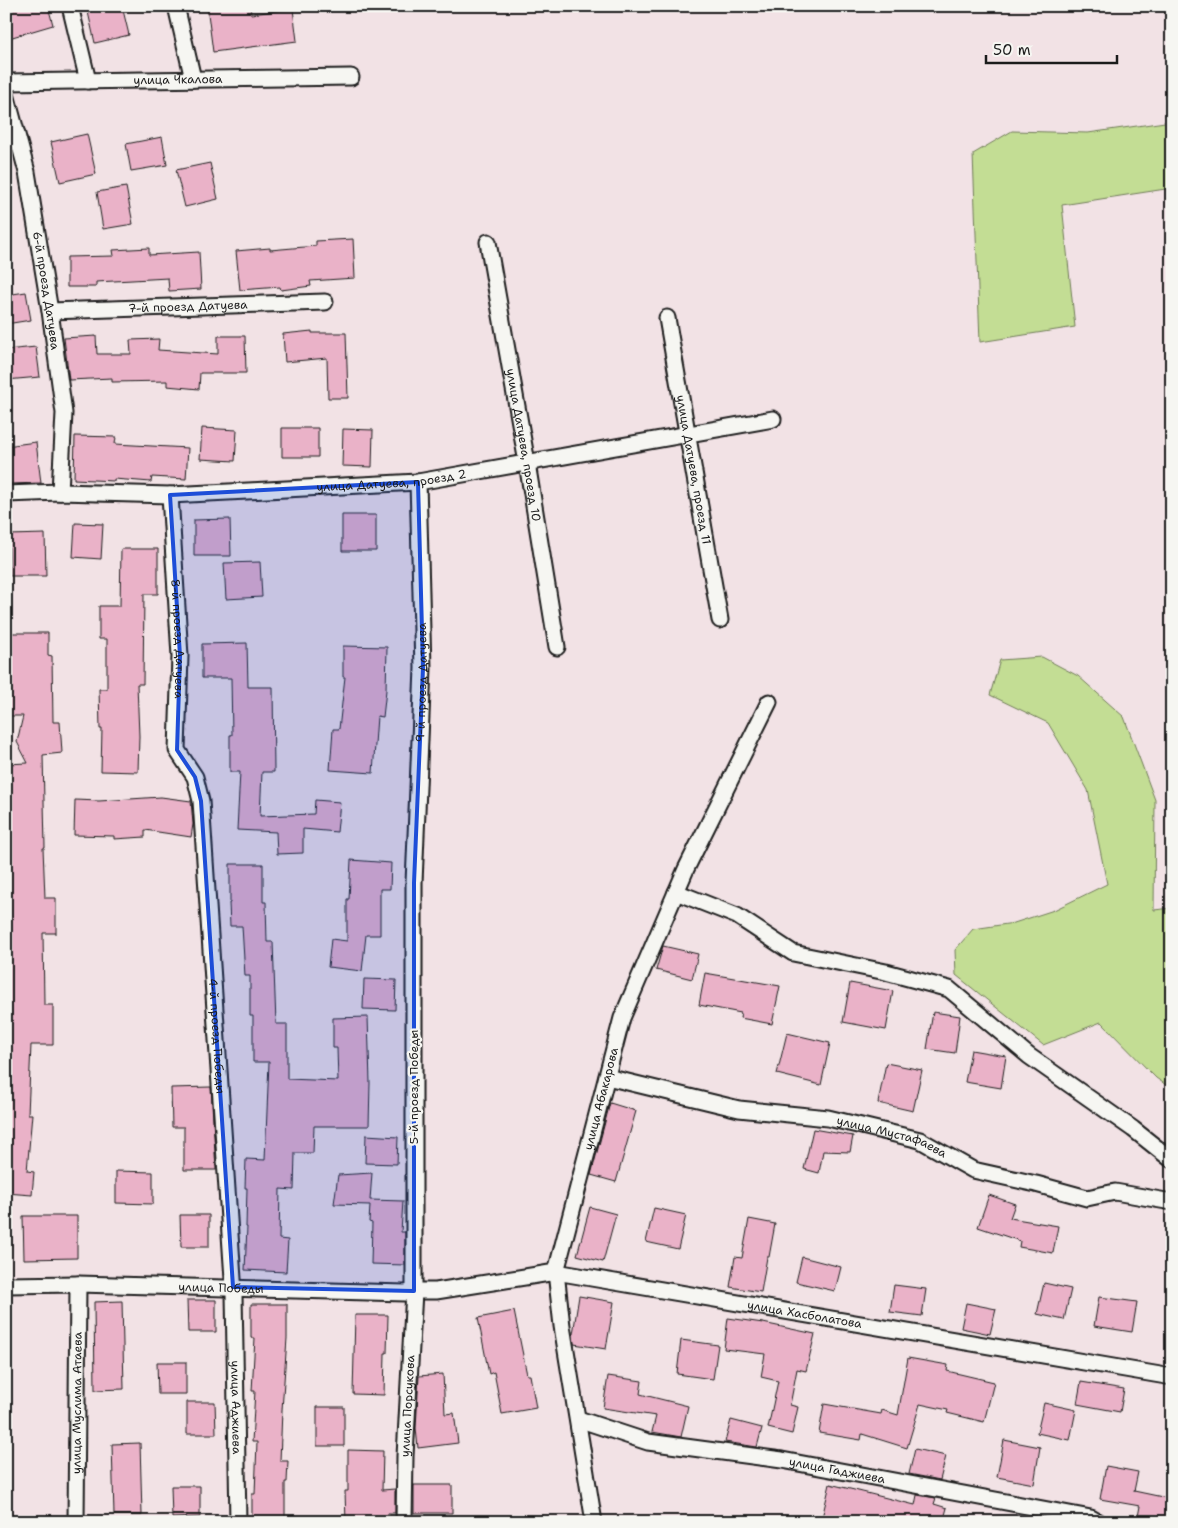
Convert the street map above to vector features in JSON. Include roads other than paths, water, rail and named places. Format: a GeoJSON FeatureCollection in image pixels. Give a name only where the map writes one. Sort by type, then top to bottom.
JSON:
{"type":"FeatureCollection","features":[{"type":"Feature","properties":{"kind":"street"},"geometry":{"type":"LineString","coordinates":[[70,6],[88,81]]}},
{"type":"Feature","properties":{"kind":"street"},"geometry":{"type":"LineString","coordinates":[[176,6],[193,79]]}},
{"type":"Feature","properties":{"kind":"street","name":"улица Чкалова"},"geometry":{"type":"LineString","coordinates":[[6,82],[351,77]]}},
{"type":"Feature","properties":{"kind":"street","name":"6-й проезд Датуева"},"geometry":{"type":"LineString","coordinates":[[6,94],[27,172],[50,311],[64,413],[60,492]]}},
{"type":"Feature","properties":{"kind":"street","name":"улица Датуева, проезд 10"},"geometry":{"type":"LineString","coordinates":[[488,242],[557,647]]}},
{"type":"Feature","properties":{"kind":"street","name":"7-й проезд Датуева"},"geometry":{"type":"LineString","coordinates":[[50,311],[325,302]]}},
{"type":"Feature","properties":{"kind":"street","name":"улица Датуева, проезд 11"},"geometry":{"type":"LineString","coordinates":[[667,318],[720,620]]}},
{"type":"Feature","properties":{"kind":"street","name":"улица Датуева, проезд 2"},"geometry":{"type":"LineString","coordinates":[[6,494],[60,492],[170,495],[418,482],[773,419]]}},
{"type":"Feature","properties":{"kind":"street","name":"9-й проезд Датуева"},"geometry":{"type":"LineString","coordinates":[[414,882],[423,668],[418,482]]}},
{"type":"Feature","properties":{"kind":"street","name":"8-й проезд Датуева"},"geometry":{"type":"LineString","coordinates":[[170,495],[180,656],[178,750],[195,777]]}},
{"type":"Feature","properties":{"kind":"street","name":"улица Абакарова"},"geometry":{"type":"LineString","coordinates":[[594,1522],[562,1326],[556,1272],[622,1018],[686,869],[769,702]]}},
{"type":"Feature","properties":{"kind":"street","name":"4-й проезд Победы"},"geometry":{"type":"LineString","coordinates":[[195,777],[201,801],[233,1291]]}},
{"type":"Feature","properties":{"kind":"street","name":"5-й проезд Победы"},"geometry":{"type":"LineString","coordinates":[[414,882],[414,1291]]}},
{"type":"Feature","properties":{"kind":"street"},"geometry":{"type":"LineString","coordinates":[[676,892],[737,916],[793,953],[886,972],[949,990],[1029,1056],[1133,1129],[1172,1160]]}},
{"type":"Feature","properties":{"kind":"street","name":"улица Мустафаева"},"geometry":{"type":"LineString","coordinates":[[607,1077],[739,1109],[828,1118],[920,1140],[973,1170],[1088,1198],[1115,1192],[1172,1202]]}},
{"type":"Feature","properties":{"kind":"street","name":"улица Хасболатова"},"geometry":{"type":"LineString","coordinates":[[436,1291],[556,1272],[1172,1377]]}},
{"type":"Feature","properties":{"kind":"street","name":"улица Победы"},"geometry":{"type":"LineString","coordinates":[[6,1285],[78,1284],[233,1291],[405,1293],[436,1291]]}},
{"type":"Feature","properties":{"kind":"street","name":"улица Муслима Атаева"},"geometry":{"type":"LineString","coordinates":[[76,1522],[78,1284]]}},
{"type":"Feature","properties":{"kind":"street","name":"улица Аджиева"},"geometry":{"type":"LineString","coordinates":[[233,1291],[238,1522]]}},
{"type":"Feature","properties":{"kind":"street","name":"улица Порсукова"},"geometry":{"type":"LineString","coordinates":[[404,1522],[405,1456],[414,1291]]}},
{"type":"Feature","properties":{"kind":"street","name":"улица Гаджиева"},"geometry":{"type":"LineString","coordinates":[[578,1419],[648,1442],[782,1460],[1081,1516],[1098,1522]]}}]}
